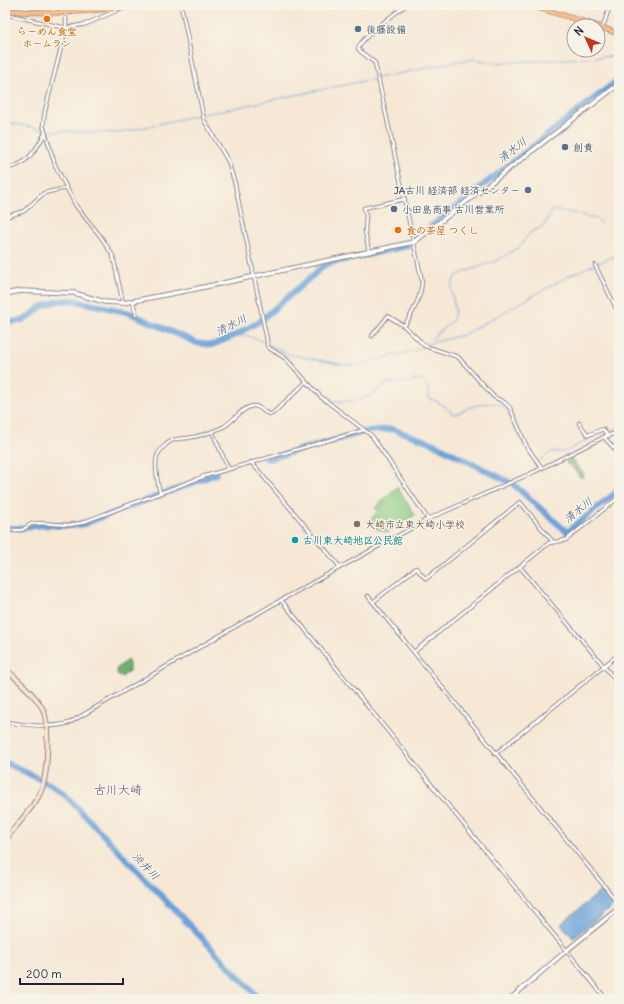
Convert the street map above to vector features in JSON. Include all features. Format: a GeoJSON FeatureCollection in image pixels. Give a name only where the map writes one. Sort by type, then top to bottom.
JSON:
{"type":"FeatureCollection","features":[{"type":"Feature","properties":{"kind":"highway"},"geometry":{"type":"LineString","coordinates":[[5,10],[66,12],[147,5]]}},
{"type":"Feature","properties":{"kind":"highway"},"geometry":{"type":"LineString","coordinates":[[529,5],[571,18]]}},
{"type":"Feature","properties":{"kind":"highway"},"geometry":{"type":"LineString","coordinates":[[606,29],[619,34]]}},
{"type":"Feature","properties":{"kind":"main road"},"geometry":{"type":"LineString","coordinates":[[5,668],[42,706],[46,725],[47,742],[44,779],[37,799],[5,840]]}},
{"type":"Feature","properties":{"kind":"street"},"geometry":{"type":"LineString","coordinates":[[53,12],[59,5]]}},
{"type":"Feature","properties":{"kind":"street"},"geometry":{"type":"LineString","coordinates":[[181,5],[204,120],[228,161],[235,184],[268,348],[285,358],[321,397],[372,436],[428,519]]}},
{"type":"Feature","properties":{"kind":"street"},"geometry":{"type":"LineString","coordinates":[[404,326],[410,317],[420,295],[422,281],[375,63],[358,48],[361,43],[383,23],[406,5]]}},
{"type":"Feature","properties":{"kind":"street"},"geometry":{"type":"LineString","coordinates":[[604,18],[610,5]]}},
{"type":"Feature","properties":{"kind":"street"},"geometry":{"type":"LineString","coordinates":[[5,14],[66,28],[86,24],[122,8]]}},
{"type":"Feature","properties":{"kind":"street"},"geometry":{"type":"LineString","coordinates":[[66,12],[66,28],[45,111],[43,125],[55,165],[66,188],[76,206],[101,237],[113,256],[123,303]]}},
{"type":"Feature","properties":{"kind":"street"},"geometry":{"type":"LineString","coordinates":[[5,294],[20,290],[74,293],[105,302],[123,303],[414,242],[619,84]]}},
{"type":"Feature","properties":{"kind":"street"},"geometry":{"type":"LineString","coordinates":[[5,169],[15,166],[29,156],[36,149],[45,131]]}},
{"type":"Feature","properties":{"kind":"street"},"geometry":{"type":"LineString","coordinates":[[5,217],[24,211],[44,193],[66,188]]}},
{"type":"Feature","properties":{"kind":"street"},"geometry":{"type":"LineString","coordinates":[[369,252],[365,231],[366,216],[364,208],[405,199]]}},
{"type":"Feature","properties":{"kind":"street"},"geometry":{"type":"LineString","coordinates":[[595,265],[619,314]]}},
{"type":"Feature","properties":{"kind":"street"},"geometry":{"type":"LineString","coordinates":[[133,301],[136,315]]}},
{"type":"Feature","properties":{"kind":"street"},"geometry":{"type":"LineString","coordinates":[[372,336],[388,316],[404,326],[424,346],[458,357],[494,397],[507,404],[527,447],[542,468]]}},
{"type":"Feature","properties":{"kind":"street"},"geometry":{"type":"LineString","coordinates":[[160,493],[156,473],[158,453],[172,440],[189,438],[226,426],[239,413],[252,406],[256,406],[266,414],[272,414],[306,382]]}},
{"type":"Feature","properties":{"kind":"street"},"geometry":{"type":"LineString","coordinates":[[579,423],[588,435],[603,429],[606,433],[619,432]]}},
{"type":"Feature","properties":{"kind":"street"},"geometry":{"type":"LineString","coordinates":[[5,530],[22,530],[31,524],[39,523],[69,525],[81,523],[228,468],[364,430]]}},
{"type":"Feature","properties":{"kind":"street"},"geometry":{"type":"LineString","coordinates":[[212,431],[228,468]]}},
{"type":"Feature","properties":{"kind":"street"},"geometry":{"type":"LineString","coordinates":[[5,722],[63,725],[75,720],[281,600],[428,519],[542,468],[604,437],[606,433]]}},
{"type":"Feature","properties":{"kind":"street"},"geometry":{"type":"LineString","coordinates":[[604,437],[619,454]]}},
{"type":"Feature","properties":{"kind":"street"},"geometry":{"type":"LineString","coordinates":[[252,462],[340,568]]}},
{"type":"Feature","properties":{"kind":"street"},"geometry":{"type":"LineString","coordinates":[[414,652],[549,543],[566,540],[619,497]]}},
{"type":"Feature","properties":{"kind":"street"},"geometry":{"type":"LineString","coordinates":[[373,602],[416,568],[426,579],[520,502],[553,542]]}},
{"type":"Feature","properties":{"kind":"street"},"geometry":{"type":"LineString","coordinates":[[520,567],[619,684]]}},
{"type":"Feature","properties":{"kind":"street"},"geometry":{"type":"LineString","coordinates":[[368,596],[619,904]]}},
{"type":"Feature","properties":{"kind":"street"},"geometry":{"type":"LineString","coordinates":[[281,600],[606,999]]}},
{"type":"Feature","properties":{"kind":"street"},"geometry":{"type":"LineString","coordinates":[[496,754],[619,654]]}},
{"type":"Feature","properties":{"kind":"street"},"geometry":{"type":"LineString","coordinates":[[510,999],[619,908]]}},
{"type":"Feature","properties":{"kind":"green space"},"geometry":{"type":"Polygon","coordinates":[[[570,458],[584,474],[582,478],[567,464],[566,460],[570,458]]]}},
{"type":"Feature","properties":{"kind":"green space"},"geometry":{"type":"Polygon","coordinates":[[[397,487],[415,515],[387,533],[374,528],[368,522],[378,511],[375,508],[397,487]]]}},
{"type":"Feature","properties":{"kind":"green space"},"geometry":{"type":"Polygon","coordinates":[[[127,660],[129,663],[129,671],[122,677],[118,676],[116,669],[127,660]]]}},
{"type":"Feature","properties":{"kind":"water"},"geometry":{"type":"Polygon","coordinates":[[[601,891],[613,906],[573,938],[561,924],[601,891]]]}},
{"type":"Feature","properties":{"kind":"waterway"},"geometry":{"type":"LineString","coordinates":[[205,114],[464,60],[476,59],[495,63],[619,56]]}},
{"type":"Feature","properties":{"kind":"waterway","name":"清水川"},"geometry":{"type":"LineString","coordinates":[[417,237],[619,79]]}},
{"type":"Feature","properties":{"kind":"waterway"},"geometry":{"type":"LineString","coordinates":[[5,122],[52,131],[119,133],[202,114]]}},
{"type":"Feature","properties":{"kind":"waterway"},"geometry":{"type":"LineString","coordinates":[[431,339],[453,320],[455,311],[451,288],[455,277],[464,272],[496,261],[518,248],[531,232],[544,226],[552,210],[593,218],[601,223]]}},
{"type":"Feature","properties":{"kind":"waterway","name":"清水川"},"geometry":{"type":"LineString","coordinates":[[5,323],[23,320],[41,307],[58,301],[72,300],[127,312],[197,343],[212,345],[234,336],[260,321],[326,264],[407,246]]}},
{"type":"Feature","properties":{"kind":"waterway"},"geometry":{"type":"LineString","coordinates":[[427,344],[463,335],[570,275],[619,254]]}},
{"type":"Feature","properties":{"kind":"waterway"},"geometry":{"type":"LineString","coordinates":[[234,336],[248,336],[288,354],[344,365],[356,365],[413,351],[427,344]]}},
{"type":"Feature","properties":{"kind":"waterway"},"geometry":{"type":"LineString","coordinates":[[282,352],[320,392],[334,401],[356,401],[372,395],[387,383],[408,382],[419,379],[426,385],[429,398],[445,406],[453,414],[480,404],[495,404],[504,406],[507,409],[525,448],[536,462]]}},
{"type":"Feature","properties":{"kind":"waterway"},"geometry":{"type":"LineString","coordinates":[[607,432],[619,427]]}},
{"type":"Feature","properties":{"kind":"waterway","name":"清水川"},"geometry":{"type":"LineString","coordinates":[[369,431],[392,429],[430,442],[509,482]]}},
{"type":"Feature","properties":{"kind":"waterway","name":"清水川"},"geometry":{"type":"LineString","coordinates":[[267,459],[364,432]]}},
{"type":"Feature","properties":{"kind":"waterway"},"geometry":{"type":"LineString","coordinates":[[539,461],[552,452],[565,452],[596,435],[604,433]]}},
{"type":"Feature","properties":{"kind":"waterway","name":"清水川"},"geometry":{"type":"LineString","coordinates":[[29,527],[42,525],[72,526],[84,524],[216,474]]}},
{"type":"Feature","properties":{"kind":"waterway","name":"清水川"},"geometry":{"type":"LineString","coordinates":[[514,485],[567,532],[619,490]]}},
{"type":"Feature","properties":{"kind":"waterway","name":"清水川"},"geometry":{"type":"LineString","coordinates":[[5,528],[23,528]]}},
{"type":"Feature","properties":{"kind":"waterway","name":"渋井川"},"geometry":{"type":"LineString","coordinates":[[5,762],[51,785],[65,795],[260,999]]}},
{"type":"Feature","properties":{"kind":"place","name":"らーめん食堂 ホームラン"},"geometry":{"type":"Point","coordinates":[47,19]}},
{"type":"Feature","properties":{"kind":"place","name":"後藤設備"},"geometry":{"type":"Point","coordinates":[358,29]}},
{"type":"Feature","properties":{"kind":"place","name":"創貴"},"geometry":{"type":"Point","coordinates":[565,147]}},
{"type":"Feature","properties":{"kind":"place","name":"JA古川 経済部 経済センター"},"geometry":{"type":"Point","coordinates":[528,190]}},
{"type":"Feature","properties":{"kind":"place","name":"小田島商事 古川営業所"},"geometry":{"type":"Point","coordinates":[394,209]}},
{"type":"Feature","properties":{"kind":"place","name":"食の茶屋 つくし"},"geometry":{"type":"Point","coordinates":[398,230]}},
{"type":"Feature","properties":{"kind":"place","name":"大崎市立東大崎小学校"},"geometry":{"type":"Point","coordinates":[357,524]}},
{"type":"Feature","properties":{"kind":"place","name":"古川東大崎地区公民館"},"geometry":{"type":"Point","coordinates":[295,540]}},
{"type":"Feature","properties":{"kind":"district","name":"古川大崎"},"geometry":{"type":"Point","coordinates":[118,790]}}]}
